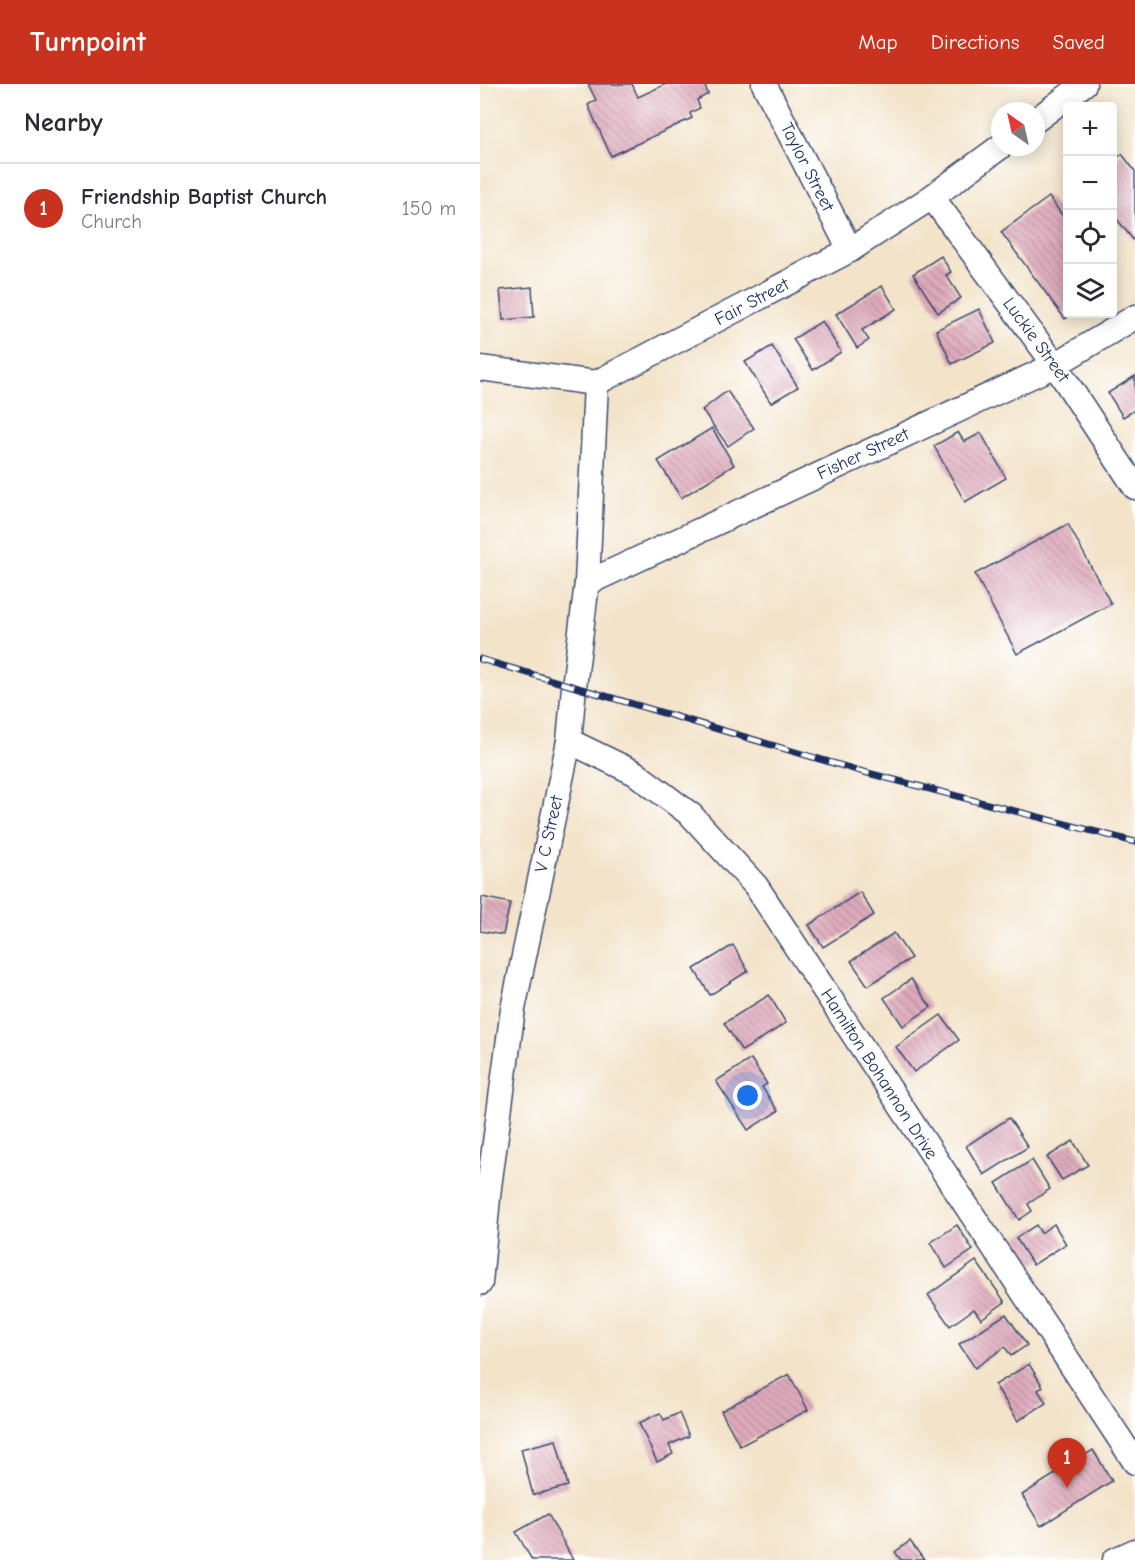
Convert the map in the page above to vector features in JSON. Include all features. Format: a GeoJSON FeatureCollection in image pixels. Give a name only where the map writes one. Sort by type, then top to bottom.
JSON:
{"type":"FeatureCollection","features":[{"type":"Feature","properties":{"kind":"street","name":"Taylor Street"},"geometry":{"type":"LineString","coordinates":[[764,84],[850,250]]}},
{"type":"Feature","properties":{"kind":"street"},"geometry":{"type":"LineString","coordinates":[[1045,113],[1084,84]]}},
{"type":"Feature","properties":{"kind":"street","name":"Fair Street"},"geometry":{"type":"LineString","coordinates":[[596,383],[850,250],[932,197],[991,154]]}},
{"type":"Feature","properties":{"kind":"street","name":"Luckie Street"},"geometry":{"type":"LineString","coordinates":[[932,197],[1054,365],[1135,487]]}},
{"type":"Feature","properties":{"kind":"street","name":"Fisher Street"},"geometry":{"type":"LineString","coordinates":[[587,584],[1054,365],[1135,317]]}},
{"type":"Feature","properties":{"kind":"street"},"geometry":{"type":"LineString","coordinates":[[480,368],[596,383]]}},
{"type":"Feature","properties":{"kind":"street","name":"V C Street"},"geometry":{"type":"LineString","coordinates":[[480,1283],[489,1187],[513,1009],[569,741],[587,584],[596,383]]}},
{"type":"Feature","properties":{"kind":"street","name":"Hamilton Bohannon Drive"},"geometry":{"type":"LineString","coordinates":[[569,741],[634,773],[691,815],[756,886],[1135,1462]]}},
{"type":"Feature","properties":{"kind":"street"},"geometry":{"type":"LineString","coordinates":[[1115,1560],[1135,1551]]}},
{"type":"Feature","properties":{"kind":"building"},"geometry":{"type":"Polygon","coordinates":[[[588,84],[632,84],[638,97],[666,84],[704,84],[708,94],[697,100],[700,108],[690,113],[692,118],[611,156],[588,105],[596,100],[588,84]]]}},
{"type":"Feature","properties":{"kind":"building"},"geometry":{"type":"Polygon","coordinates":[[[1122,154],[1135,171],[1135,242],[1117,219],[1117,158],[1122,154]]]}},
{"type":"Feature","properties":{"kind":"building"},"geometry":{"type":"Polygon","coordinates":[[[1049,197],[1063,216],[1063,316],[1001,232],[1049,197]]]}},
{"type":"Feature","properties":{"kind":"building"},"geometry":{"type":"Polygon","coordinates":[[[941,256],[951,272],[946,275],[961,298],[938,313],[913,274],[941,256]]]}},
{"type":"Feature","properties":{"kind":"building"},"geometry":{"type":"Polygon","coordinates":[[[882,286],[896,309],[862,330],[869,340],[857,348],[836,314],[882,286]]]}},
{"type":"Feature","properties":{"kind":"building"},"geometry":{"type":"Polygon","coordinates":[[[532,287],[534,317],[503,320],[500,290],[532,287]]]}},
{"type":"Feature","properties":{"kind":"building"},"geometry":{"type":"Polygon","coordinates":[[[979,309],[995,343],[952,364],[936,330],[979,309]]]}},
{"type":"Feature","properties":{"kind":"building"},"geometry":{"type":"Polygon","coordinates":[[[822,321],[841,352],[813,370],[793,339],[822,321]]]}},
{"type":"Feature","properties":{"kind":"building"},"geometry":{"type":"Polygon","coordinates":[[[772,346],[798,387],[771,403],[745,362],[772,346]]]}},
{"type":"Feature","properties":{"kind":"building"},"geometry":{"type":"Polygon","coordinates":[[[1135,376],[1135,410],[1123,417],[1108,393],[1135,376]]]}},
{"type":"Feature","properties":{"kind":"building"},"geometry":{"type":"Polygon","coordinates":[[[727,391],[754,428],[728,446],[702,410],[727,391]]]}},
{"type":"Feature","properties":{"kind":"building"},"geometry":{"type":"Polygon","coordinates":[[[712,428],[734,465],[681,498],[658,461],[712,428]]]}},
{"type":"Feature","properties":{"kind":"building"},"geometry":{"type":"Polygon","coordinates":[[[958,432],[964,442],[981,433],[1006,478],[965,502],[934,446],[958,432]]]}},
{"type":"Feature","properties":{"kind":"building"},"geometry":{"type":"Polygon","coordinates":[[[1068,524],[1111,604],[1017,654],[975,574],[1068,524]]]}},
{"type":"Feature","properties":{"kind":"building"},"geometry":{"type":"Polygon","coordinates":[[[860,892],[874,915],[823,947],[809,925],[860,892]]]}},
{"type":"Feature","properties":{"kind":"building"},"geometry":{"type":"Polygon","coordinates":[[[482,897],[510,903],[503,935],[480,931],[482,897]]]}},
{"type":"Feature","properties":{"kind":"building"},"geometry":{"type":"Polygon","coordinates":[[[894,933],[911,958],[868,986],[851,961],[894,933]]]}},
{"type":"Feature","properties":{"kind":"building"},"geometry":{"type":"Polygon","coordinates":[[[733,945],[748,971],[710,995],[694,969],[733,945]]]}},
{"type":"Feature","properties":{"kind":"building"},"geometry":{"type":"Polygon","coordinates":[[[911,979],[931,1007],[903,1026],[884,998],[911,979]]]}},
{"type":"Feature","properties":{"kind":"building"},"geometry":{"type":"Polygon","coordinates":[[[769,995],[786,1023],[742,1051],[724,1023],[769,995]]]}},
{"type":"Feature","properties":{"kind":"building"},"geometry":{"type":"Polygon","coordinates":[[[941,1015],[959,1040],[914,1072],[896,1047],[941,1015]]]}},
{"type":"Feature","properties":{"kind":"building"},"geometry":{"type":"Polygon","coordinates":[[[751,1059],[767,1084],[762,1087],[778,1111],[748,1130],[716,1081],[751,1059]]]}},
{"type":"Feature","properties":{"kind":"building"},"geometry":{"type":"Polygon","coordinates":[[[1009,1118],[1028,1147],[984,1175],[966,1146],[1009,1118]]]}},
{"type":"Feature","properties":{"kind":"building"},"geometry":{"type":"Polygon","coordinates":[[[1073,1141],[1088,1165],[1062,1180],[1047,1157],[1073,1141]]]}},
{"type":"Feature","properties":{"kind":"building"},"geometry":{"type":"Polygon","coordinates":[[[1032,1160],[1050,1189],[1028,1204],[1032,1211],[1019,1220],[996,1183],[1032,1160]]]}},
{"type":"Feature","properties":{"kind":"building"},"geometry":{"type":"Polygon","coordinates":[[[1054,1224],[1066,1244],[1033,1265],[1016,1238],[1036,1225],[1041,1233],[1054,1224]]]}},
{"type":"Feature","properties":{"kind":"building"},"geometry":{"type":"Polygon","coordinates":[[[957,1225],[973,1250],[946,1268],[930,1243],[957,1225]]]}},
{"type":"Feature","properties":{"kind":"building"},"geometry":{"type":"Polygon","coordinates":[[[976,1261],[1005,1302],[981,1319],[974,1309],[950,1326],[928,1295],[976,1261]]]}},
{"type":"Feature","properties":{"kind":"building"},"geometry":{"type":"Polygon","coordinates":[[[1006,1314],[1027,1345],[1011,1356],[1005,1347],[975,1368],[959,1344],[1006,1314]]]}},
{"type":"Feature","properties":{"kind":"building"},"geometry":{"type":"Polygon","coordinates":[[[1029,1364],[1043,1387],[1038,1390],[1046,1403],[1018,1421],[995,1385],[1029,1364]]]}},
{"type":"Feature","properties":{"kind":"building"},"geometry":{"type":"Polygon","coordinates":[[[789,1374],[808,1410],[740,1446],[721,1411],[789,1374]]]}},
{"type":"Feature","properties":{"kind":"building"},"geometry":{"type":"Polygon","coordinates":[[[660,1413],[664,1420],[679,1413],[689,1436],[669,1445],[673,1454],[657,1462],[639,1423],[660,1413]]]}},
{"type":"Feature","properties":{"kind":"building"},"geometry":{"type":"Polygon","coordinates":[[[556,1440],[568,1486],[533,1495],[521,1449],[556,1440]]]}},
{"type":"Feature","properties":{"kind":"building"},"geometry":{"type":"Polygon","coordinates":[[[1093,1450],[1112,1481],[1041,1526],[1022,1495],[1093,1450]]]}},
{"type":"Feature","properties":{"kind":"building"},"geometry":{"type":"Polygon","coordinates":[[[548,1514],[573,1560],[532,1560],[516,1532],[548,1514]]]}},
{"type":"Feature","properties":{"kind":"building"},"geometry":{"type":"Polygon","coordinates":[[[910,1541],[924,1560],[901,1560],[895,1552],[910,1541]]]}},
{"type":"Feature","properties":{"kind":"railway"},"geometry":{"type":"LineString","coordinates":[[480,659],[860,771],[1135,842]]}},
{"type":"Feature","properties":{"kind":"place","name":"Friendship Baptist Church"},"geometry":{"type":"Point","coordinates":[1067,1488]}}]}
